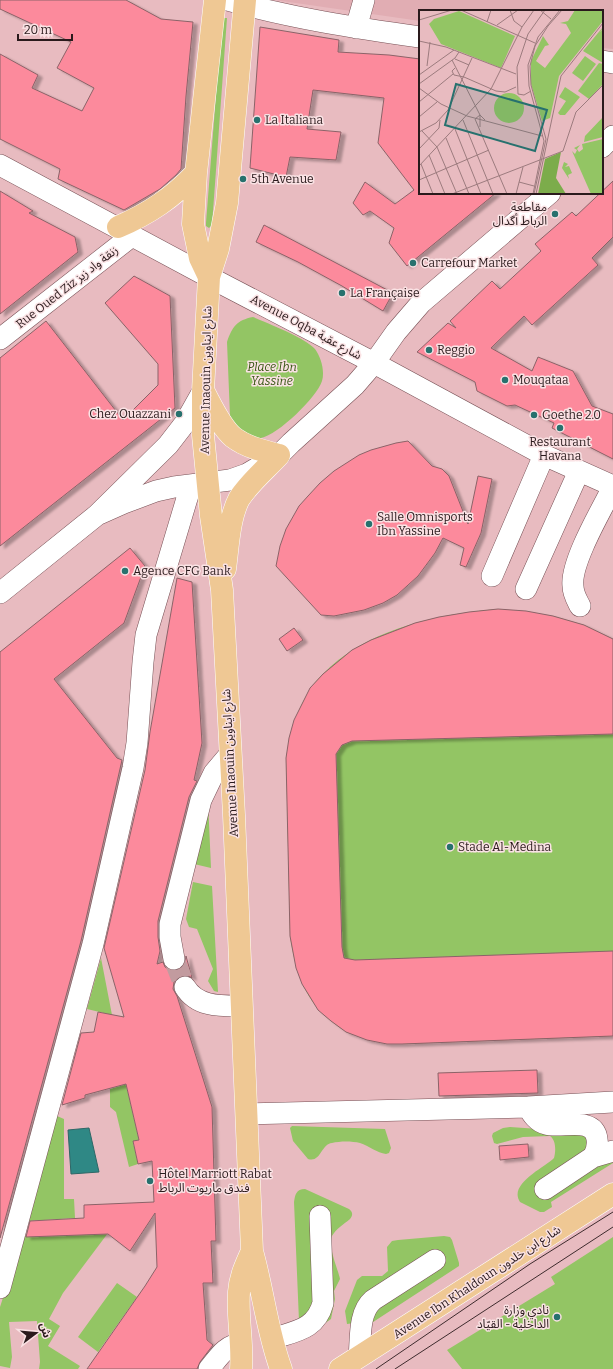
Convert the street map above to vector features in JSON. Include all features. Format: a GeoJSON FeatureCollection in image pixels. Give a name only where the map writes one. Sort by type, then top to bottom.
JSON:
{"type":"FeatureCollection","features":[{"type":"Feature","properties":{"kind":"main road"},"geometry":{"type":"LineString","coordinates":[[208,276],[200,258],[193,224],[196,173],[215,0]]}},
{"type":"Feature","properties":{"kind":"main road"},"geometry":{"type":"LineString","coordinates":[[208,276],[218,249],[227,203],[239,2]]}},
{"type":"Feature","properties":{"kind":"main road"},"geometry":{"type":"LineString","coordinates":[[126,231],[183,186],[196,173]]}},
{"type":"Feature","properties":{"kind":"main road","name":"Avenue Inaouin شارع ايناوين"},"geometry":{"type":"LineString","coordinates":[[208,276],[203,391],[203,435],[199,484],[215,547],[222,590],[234,815],[252,1251],[262,1288],[272,1339],[281,1369]]}},
{"type":"Feature","properties":{"kind":"main road"},"geometry":{"type":"LineString","coordinates":[[203,391],[222,424],[232,436],[257,450],[279,456],[239,499],[233,514],[222,590]]}},
{"type":"Feature","properties":{"kind":"main road","name":"Avenue Ibn Khaldoun شارع ابن خلدون"},"geometry":{"type":"LineString","coordinates":[[340,1369],[613,1194]]}},
{"type":"Feature","properties":{"kind":"main road","name":"Avenue Inaouin شارع ايناوين"},"geometry":{"type":"LineString","coordinates":[[241,1369],[242,1344],[239,1292],[241,1278],[252,1251]]}},
{"type":"Feature","properties":{"kind":"street"},"geometry":{"type":"LineString","coordinates":[[356,28],[364,0]]}},
{"type":"Feature","properties":{"kind":"street"},"geometry":{"type":"LineString","coordinates":[[239,2],[300,18],[419,37]]}},
{"type":"Feature","properties":{"kind":"street"},"geometry":{"type":"LineString","coordinates":[[603,61],[613,63]]}},
{"type":"Feature","properties":{"kind":"street"},"geometry":{"type":"LineString","coordinates":[[603,146],[613,136]]}},
{"type":"Feature","properties":{"kind":"street","name":"Avenue Oqba شارع عقبة"},"geometry":{"type":"LineString","coordinates":[[0,164],[544,455],[613,487]]}},
{"type":"Feature","properties":{"kind":"street"},"geometry":{"type":"LineString","coordinates":[[97,515],[156,491],[174,487],[230,480],[247,474],[279,456],[355,385],[374,363],[396,332],[421,303],[549,194]]}},
{"type":"Feature","properties":{"kind":"street","name":"Rue Oued Ziz زنقة واد زيز"},"geometry":{"type":"LineString","coordinates":[[0,339],[126,231]]}},
{"type":"Feature","properties":{"kind":"street"},"geometry":{"type":"LineString","coordinates":[[0,593],[97,515],[168,445],[185,423],[203,391]]}},
{"type":"Feature","properties":{"kind":"street"},"geometry":{"type":"LineString","coordinates":[[492,576],[544,455]]}},
{"type":"Feature","properties":{"kind":"street"},"geometry":{"type":"LineString","coordinates":[[526,589],[579,471]]}},
{"type":"Feature","properties":{"kind":"street"},"geometry":{"type":"LineString","coordinates":[[0,1288],[93,944],[135,761],[146,635],[199,484]]}},
{"type":"Feature","properties":{"kind":"street"},"geometry":{"type":"LineString","coordinates":[[580,606],[572,586],[576,564],[613,487]]}},
{"type":"Feature","properties":{"kind":"street"},"geometry":{"type":"LineString","coordinates":[[174,959],[170,938],[170,924],[199,807],[214,773],[230,754]]}},
{"type":"Feature","properties":{"kind":"street"},"geometry":{"type":"LineString","coordinates":[[185,987],[192,996],[207,1004],[241,1006]]}},
{"type":"Feature","properties":{"kind":"street"},"geometry":{"type":"LineString","coordinates":[[246,1114],[528,1107],[613,1102]]}},
{"type":"Feature","properties":{"kind":"street"},"geometry":{"type":"LineString","coordinates":[[528,1107],[534,1117],[544,1124],[556,1126],[583,1124],[592,1129],[597,1136],[597,1151],[603,1154]]}},
{"type":"Feature","properties":{"kind":"street"},"geometry":{"type":"LineString","coordinates":[[545,1189],[603,1154]]}},
{"type":"Feature","properties":{"kind":"street"},"geometry":{"type":"LineString","coordinates":[[272,1339],[309,1326],[317,1318],[321,1311],[323,1303],[320,1216]]}},
{"type":"Feature","properties":{"kind":"street"},"geometry":{"type":"LineString","coordinates":[[359,1357],[362,1318],[367,1305],[435,1260]]}},
{"type":"Feature","properties":{"kind":"street"},"geometry":{"type":"LineString","coordinates":[[209,1369],[228,1348],[236,1344],[242,1344]]}},
{"type":"Feature","properties":{"kind":"shaded area"},"geometry":{"type":"Polygon","coordinates":[[[275,0],[613,0],[613,49],[603,48],[603,10],[419,10],[419,21],[275,0]]]}},
{"type":"Feature","properties":{"kind":"green space"},"geometry":{"type":"Polygon","coordinates":[[[222,18],[227,18],[212,225],[209,228],[206,226],[206,223],[222,18]]]}},
{"type":"Feature","properties":{"kind":"green space","name":"Place Ibn Yassine"},"geometry":{"type":"Polygon","coordinates":[[[253,317],[286,331],[303,340],[315,349],[322,364],[323,373],[319,388],[305,405],[277,430],[261,438],[249,436],[232,424],[230,416],[227,342],[233,328],[239,322],[253,317]]]}},
{"type":"Feature","properties":{"kind":"green space","name":"Stade Al-Medina"},"geometry":{"type":"Polygon","coordinates":[[[498,609],[553,616],[584,625],[613,639],[613,1036],[402,1044],[384,1042],[352,1034],[335,1024],[316,1006],[303,985],[292,949],[290,936],[286,758],[294,723],[305,698],[319,678],[348,653],[367,642],[388,632],[431,619],[476,611],[498,609]]]}},
{"type":"Feature","properties":{"kind":"green space"},"geometry":{"type":"Polygon","coordinates":[[[208,801],[211,868],[194,864],[208,801]]]}},
{"type":"Feature","properties":{"kind":"green space"},"geometry":{"type":"Polygon","coordinates":[[[193,882],[212,886],[218,992],[214,991],[208,981],[213,969],[197,929],[189,927],[186,919],[193,882]]]}},
{"type":"Feature","properties":{"kind":"green space"},"geometry":{"type":"Polygon","coordinates":[[[101,958],[112,1015],[87,1009],[101,958]]]}},
{"type":"Feature","properties":{"kind":"green space"},"geometry":{"type":"Polygon","coordinates":[[[126,1084],[139,1140],[133,1142],[138,1164],[129,1167],[116,1112],[110,1107],[110,1089],[126,1084]]]}},
{"type":"Feature","properties":{"kind":"green space"},"geometry":{"type":"Polygon","coordinates":[[[57,1116],[64,1119],[64,1199],[74,1199],[75,1218],[29,1221],[57,1116]]]}},
{"type":"Feature","properties":{"kind":"green space"},"geometry":{"type":"Polygon","coordinates":[[[292,1126],[385,1129],[391,1148],[389,1153],[386,1154],[360,1143],[332,1143],[325,1146],[318,1156],[312,1160],[308,1159],[293,1141],[290,1128],[292,1126]]]}},
{"type":"Feature","properties":{"kind":"green space"},"geometry":{"type":"Polygon","coordinates":[[[510,1127],[583,1131],[596,1162],[613,1160],[613,1163],[551,1202],[552,1207],[544,1212],[540,1212],[520,1202],[518,1195],[519,1189],[529,1177],[554,1158],[554,1143],[550,1136],[523,1137],[497,1144],[494,1143],[492,1136],[493,1133],[503,1128],[510,1127]]]}},
{"type":"Feature","properties":{"kind":"green space"},"geometry":{"type":"Polygon","coordinates":[[[305,1189],[349,1209],[352,1214],[350,1219],[332,1236],[332,1251],[340,1279],[334,1291],[335,1299],[331,1319],[324,1324],[317,1303],[299,1321],[294,1202],[298,1191],[305,1189]]]}},
{"type":"Feature","properties":{"kind":"green space"},"geometry":{"type":"Polygon","coordinates":[[[108,1233],[63,1293],[49,1319],[60,1326],[48,1346],[80,1366],[78,1369],[39,1369],[40,1362],[37,1321],[9,1322],[12,1357],[10,1368],[0,1366],[0,1307],[23,1236],[108,1233]]]}},
{"type":"Feature","properties":{"kind":"green space"},"geometry":{"type":"Polygon","coordinates":[[[444,1236],[450,1237],[452,1240],[459,1266],[367,1326],[354,1323],[347,1324],[345,1311],[357,1280],[362,1276],[382,1276],[388,1271],[387,1247],[392,1241],[444,1236]]]}},
{"type":"Feature","properties":{"kind":"green space","name":"نادي وزارة الداخلية - القيّاد"},"geometry":{"type":"Polygon","coordinates":[[[613,1237],[613,1369],[462,1369],[447,1350],[555,1284],[551,1277],[613,1237]]]}},
{"type":"Feature","properties":{"kind":"green space"},"geometry":{"type":"Polygon","coordinates":[[[117,1283],[137,1297],[98,1352],[78,1337],[117,1283]]]}},
{"type":"Feature","properties":{"kind":"water"},"geometry":{"type":"Polygon","coordinates":[[[89,1128],[99,1172],[71,1174],[68,1130],[89,1128]]]}},
{"type":"Feature","properties":{"kind":"building"},"geometry":{"type":"Polygon","coordinates":[[[0,0],[126,0],[161,19],[193,22],[181,169],[176,175],[160,189],[124,210],[58,179],[60,169],[0,139],[0,54],[38,75],[32,88],[82,111],[94,88],[57,68],[71,42],[0,9],[0,0]]]}},
{"type":"Feature","properties":{"kind":"building"},"geometry":{"type":"Polygon","coordinates":[[[260,27],[339,40],[338,52],[389,55],[419,59],[419,194],[495,194],[407,266],[389,243],[394,228],[370,211],[363,215],[353,203],[365,182],[395,204],[414,190],[378,143],[384,98],[313,90],[307,129],[341,132],[336,160],[290,157],[286,177],[250,168],[260,27]]]}},
{"type":"Feature","properties":{"kind":"building"},"geometry":{"type":"Polygon","coordinates":[[[613,181],[613,237],[592,258],[598,265],[532,325],[524,316],[491,348],[532,371],[538,357],[573,371],[592,406],[613,414],[613,459],[552,428],[554,423],[515,405],[507,406],[477,391],[475,382],[417,352],[448,323],[456,328],[450,321],[492,281],[500,289],[541,251],[535,244],[572,212],[576,216],[599,194],[603,194],[603,190],[613,181]]]}},
{"type":"Feature","properties":{"kind":"building"},"geometry":{"type":"Polygon","coordinates":[[[0,191],[33,211],[29,213],[75,237],[78,252],[0,314],[0,191]]]}},
{"type":"Feature","properties":{"kind":"building"},"geometry":{"type":"Polygon","coordinates":[[[264,225],[393,293],[383,311],[298,262],[256,242],[264,225]]]}},
{"type":"Feature","properties":{"kind":"building"},"geometry":{"type":"Polygon","coordinates":[[[134,276],[170,296],[175,408],[0,546],[0,358],[46,321],[123,420],[158,385],[158,364],[105,303],[134,276]]]}},
{"type":"Feature","properties":{"kind":"building","name":"Salle Omnisports Ibn Yassine"},"geometry":{"type":"Polygon","coordinates":[[[408,441],[432,466],[442,469],[449,476],[468,524],[478,476],[492,479],[481,533],[466,567],[460,565],[464,548],[443,538],[435,553],[418,576],[397,595],[383,603],[364,610],[334,616],[321,615],[276,566],[280,546],[286,529],[299,506],[320,483],[334,471],[359,455],[371,450],[408,441]]]}},
{"type":"Feature","properties":{"kind":"building"},"geometry":{"type":"Polygon","coordinates":[[[130,548],[145,566],[124,623],[54,679],[117,758],[122,760],[81,941],[0,1238],[0,652],[130,548]]]}},
{"type":"Feature","properties":{"kind":"building"},"geometry":{"type":"Polygon","coordinates":[[[177,578],[192,582],[202,743],[194,780],[197,781],[189,797],[158,921],[160,951],[157,964],[163,962],[165,967],[170,970],[177,971],[182,968],[185,963],[186,956],[192,978],[184,975],[178,977],[174,982],[173,989],[177,996],[212,1107],[216,1241],[211,1241],[213,1283],[203,1283],[207,1340],[213,1345],[200,1362],[197,1369],[87,1369],[157,1267],[155,1213],[130,1251],[108,1234],[26,1237],[30,1221],[84,1218],[84,1205],[154,1202],[152,1161],[138,1164],[133,1141],[139,1140],[126,1084],[85,1095],[85,1098],[62,1105],[81,1033],[94,1032],[98,1012],[124,1017],[104,948],[145,770],[150,732],[177,578]]]}},
{"type":"Feature","properties":{"kind":"building"},"geometry":{"type":"Polygon","coordinates":[[[498,609],[526,611],[553,616],[584,625],[613,639],[613,734],[352,741],[342,745],[336,754],[342,947],[344,958],[355,960],[613,951],[613,1036],[402,1044],[387,1044],[367,1040],[346,1032],[318,1010],[302,984],[296,968],[290,936],[286,758],[294,720],[310,688],[323,674],[352,650],[371,640],[415,623],[439,617],[498,609]]]}},
{"type":"Feature","properties":{"kind":"building"},"geometry":{"type":"Polygon","coordinates":[[[294,628],[303,640],[287,651],[279,639],[294,628]]]}},
{"type":"Feature","properties":{"kind":"building"},"geometry":{"type":"Polygon","coordinates":[[[537,1070],[538,1093],[439,1096],[438,1073],[537,1070]]]}},
{"type":"Feature","properties":{"kind":"building"},"geometry":{"type":"Polygon","coordinates":[[[528,1144],[529,1157],[500,1160],[499,1146],[528,1144]]]}},
{"type":"Feature","properties":{"kind":"tunnel"},"geometry":{"type":"LineString","coordinates":[[174,959],[185,987]]}},
{"type":"Feature","properties":{"kind":"tram line"},"geometry":{"type":"LineString","coordinates":[[376,1369],[530,1264],[613,1212]]}},
{"type":"Feature","properties":{"kind":"tram line"},"geometry":{"type":"LineString","coordinates":[[395,1369],[613,1227]]}},
{"type":"Feature","properties":{"kind":"place","name":"La Italiana"},"geometry":{"type":"Point","coordinates":[257,120]}},
{"type":"Feature","properties":{"kind":"place","name":"5th Avenue"},"geometry":{"type":"Point","coordinates":[243,179]}},
{"type":"Feature","properties":{"kind":"place","name":"مقاطعة الرباط أگدال"},"geometry":{"type":"Point","coordinates":[555,214]}},
{"type":"Feature","properties":{"kind":"place","name":"Carrefour Market"},"geometry":{"type":"Point","coordinates":[413,263]}},
{"type":"Feature","properties":{"kind":"place","name":"La Française"},"geometry":{"type":"Point","coordinates":[342,293]}},
{"type":"Feature","properties":{"kind":"place","name":"Reggio"},"geometry":{"type":"Point","coordinates":[429,350]}},
{"type":"Feature","properties":{"kind":"place","name":"Mouqataa"},"geometry":{"type":"Point","coordinates":[505,380]}},
{"type":"Feature","properties":{"kind":"place","name":"Chez Ouazzani"},"geometry":{"type":"Point","coordinates":[179,414]}},
{"type":"Feature","properties":{"kind":"place","name":"Goethe 2.0"},"geometry":{"type":"Point","coordinates":[534,415]}},
{"type":"Feature","properties":{"kind":"place","name":"Restaurant Havana"},"geometry":{"type":"Point","coordinates":[560,428]}},
{"type":"Feature","properties":{"kind":"place","name":"Salle Omnisports Ibn Yassine"},"geometry":{"type":"Point","coordinates":[369,524]}},
{"type":"Feature","properties":{"kind":"place","name":"Agence CFG Bank"},"geometry":{"type":"Point","coordinates":[125,571]}},
{"type":"Feature","properties":{"kind":"place","name":"Stade Al-Medina"},"geometry":{"type":"Point","coordinates":[450,847]}},
{"type":"Feature","properties":{"kind":"place","name":"Hôtel Marriott Rabat فندق ماريوت الرباط"},"geometry":{"type":"Point","coordinates":[150,1181]}},
{"type":"Feature","properties":{"kind":"place","name":"نادي وزارة الداخلية - القيّاد"},"geometry":{"type":"Point","coordinates":[557,1317]}}]}
